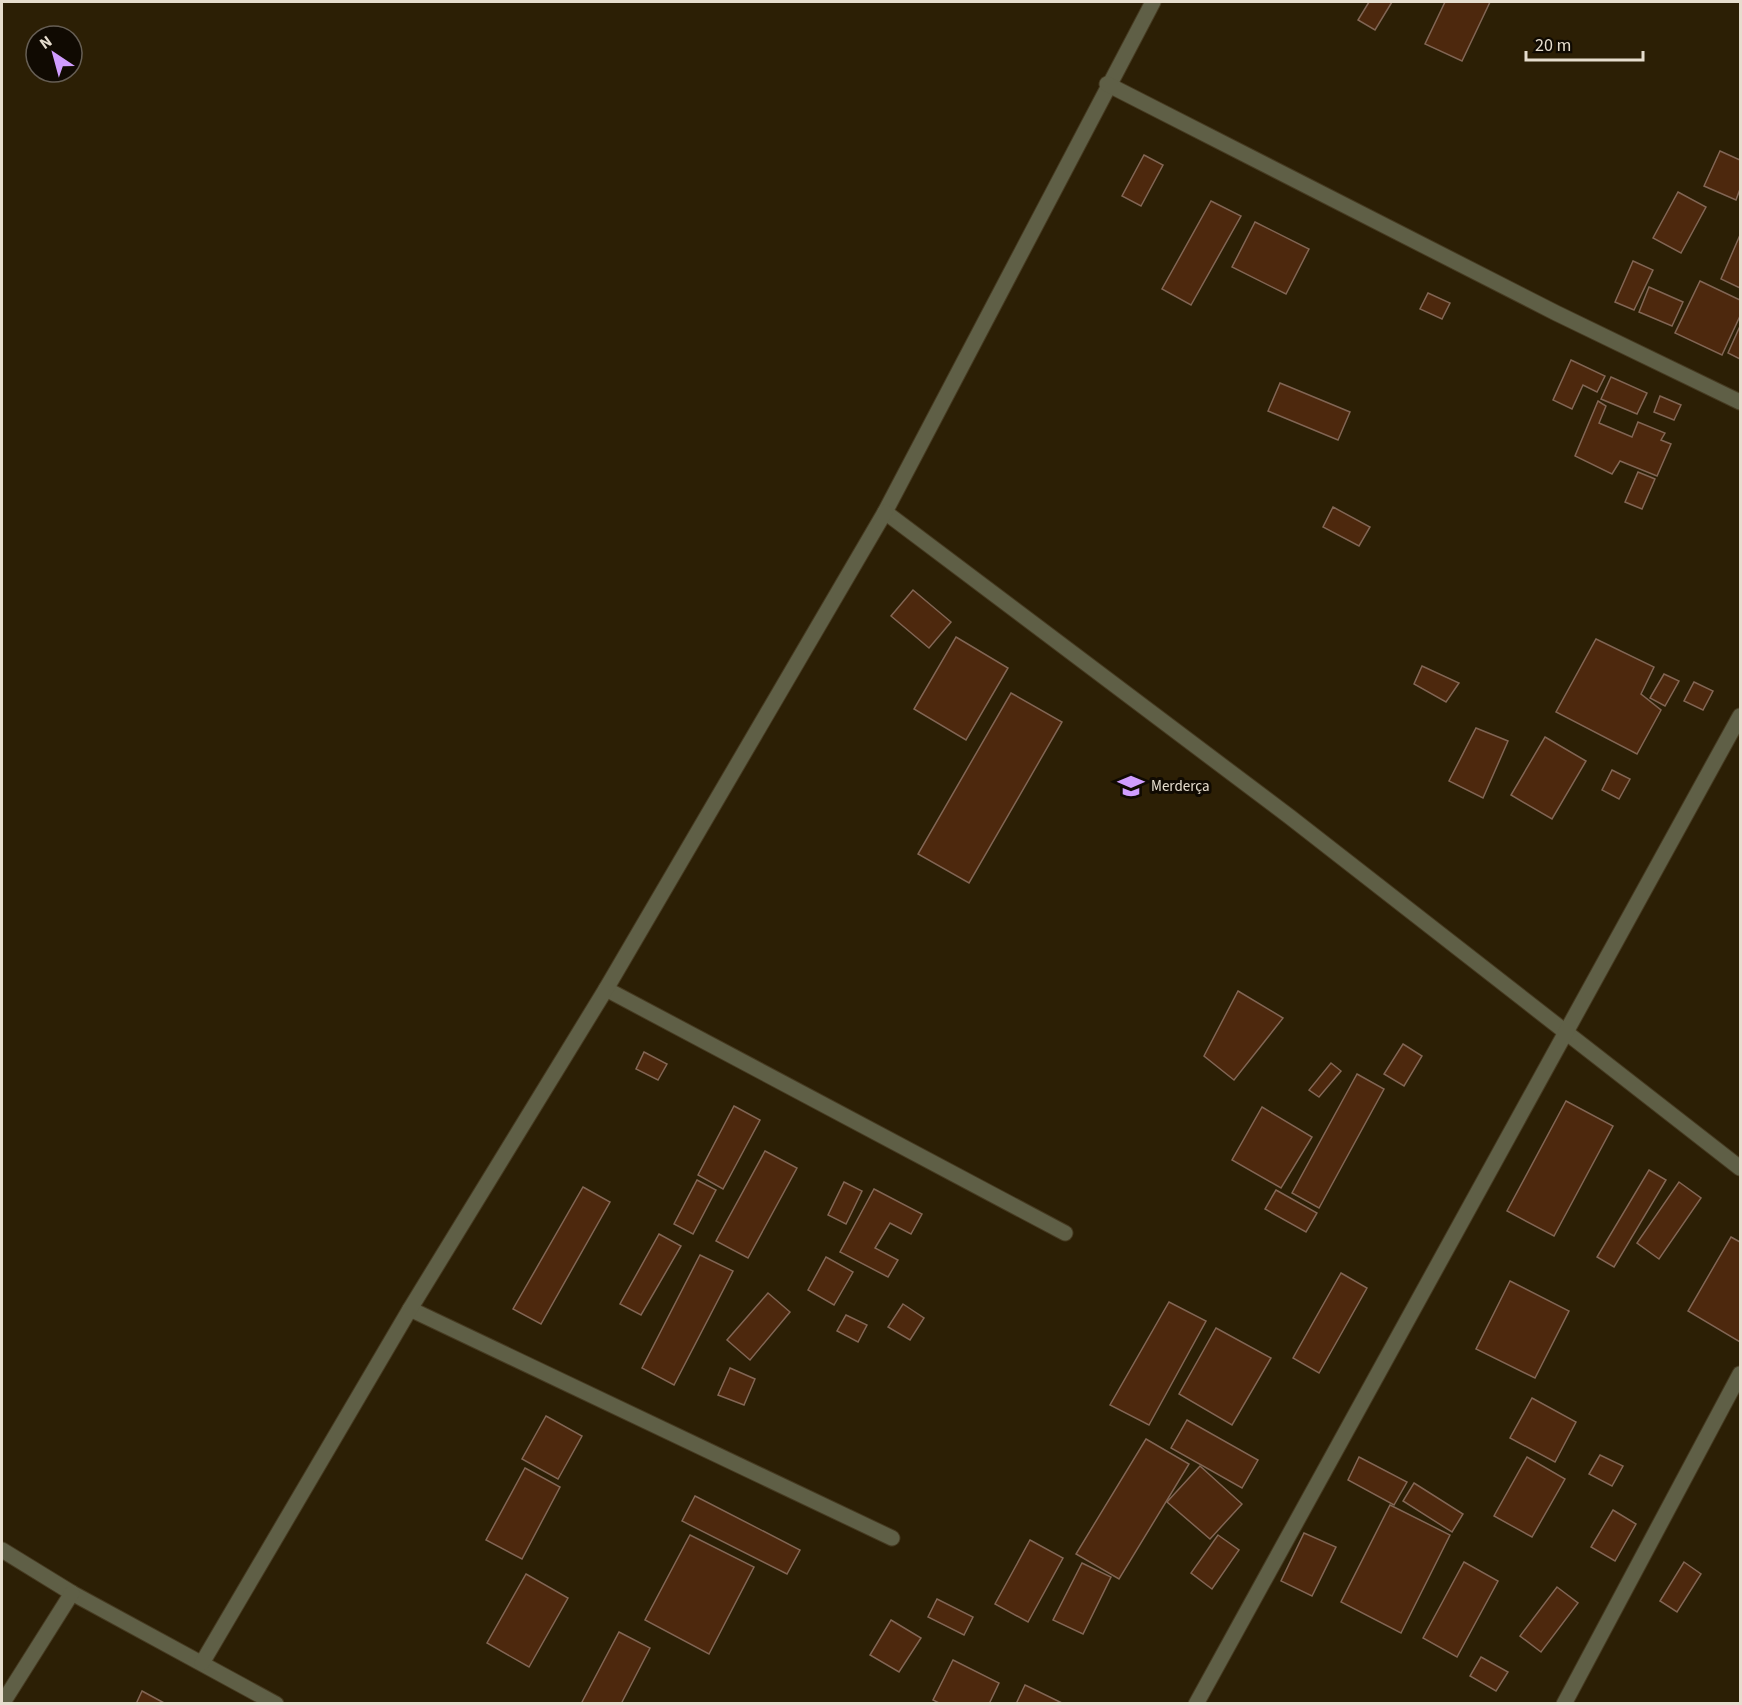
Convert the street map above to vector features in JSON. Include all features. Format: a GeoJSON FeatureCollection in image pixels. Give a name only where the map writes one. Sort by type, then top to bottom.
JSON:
{"type":"FeatureCollection","features":[{"type":"Feature","properties":{"kind":"street"},"geometry":{"type":"LineString","coordinates":[[202,1663],[410,1309],[606,989],[885,512],[1107,84],[1153,2]]}},
{"type":"Feature","properties":{"kind":"street"},"geometry":{"type":"LineString","coordinates":[[1107,84],[1546,308],[1740,402]]}},
{"type":"Feature","properties":{"kind":"street"},"geometry":{"type":"LineString","coordinates":[[885,512],[1567,1031],[1740,1168]]}},
{"type":"Feature","properties":{"kind":"street"},"geometry":{"type":"LineString","coordinates":[[1196,1704],[1740,716]]}},
{"type":"Feature","properties":{"kind":"street"},"geometry":{"type":"LineString","coordinates":[[606,989],[1065,1233]]}},
{"type":"Feature","properties":{"kind":"street"},"geometry":{"type":"LineString","coordinates":[[410,1309],[892,1538]]}},
{"type":"Feature","properties":{"kind":"street"},"geometry":{"type":"LineString","coordinates":[[1564,1704],[1740,1374]]}},
{"type":"Feature","properties":{"kind":"street"},"geometry":{"type":"LineString","coordinates":[[2,1550],[72,1593],[276,1704]]}},
{"type":"Feature","properties":{"kind":"street"},"geometry":{"type":"LineString","coordinates":[[2,1704],[72,1593]]}},
{"type":"Feature","properties":{"kind":"building"},"geometry":{"type":"Polygon","coordinates":[[[1369,2],[1392,2],[1375,30],[1358,20],[1369,2]]]}},
{"type":"Feature","properties":{"kind":"building"},"geometry":{"type":"Polygon","coordinates":[[[1445,2],[1490,2],[1462,61],[1425,44],[1445,2]]]}},
{"type":"Feature","properties":{"kind":"building"},"geometry":{"type":"Polygon","coordinates":[[[1720,151],[1740,160],[1740,189],[1736,200],[1704,186],[1720,151]]]}},
{"type":"Feature","properties":{"kind":"building"},"geometry":{"type":"Polygon","coordinates":[[[1144,155],[1163,165],[1141,206],[1122,196],[1144,155]]]}},
{"type":"Feature","properties":{"kind":"building"},"geometry":{"type":"Polygon","coordinates":[[[1678,192],[1706,207],[1681,253],[1653,238],[1678,192]]]}},
{"type":"Feature","properties":{"kind":"building"},"geometry":{"type":"Polygon","coordinates":[[[1211,201],[1241,216],[1191,305],[1162,289],[1211,201]]]}},
{"type":"Feature","properties":{"kind":"building"},"geometry":{"type":"Polygon","coordinates":[[[1255,222],[1309,249],[1286,294],[1232,267],[1255,222]]]}},
{"type":"Feature","properties":{"kind":"building"},"geometry":{"type":"Polygon","coordinates":[[[1740,235],[1740,288],[1721,279],[1740,235]]]}},
{"type":"Feature","properties":{"kind":"building"},"geometry":{"type":"Polygon","coordinates":[[[1633,261],[1653,270],[1634,310],[1615,302],[1633,261]]]}},
{"type":"Feature","properties":{"kind":"building"},"geometry":{"type":"Polygon","coordinates":[[[1700,281],[1740,300],[1740,316],[1722,355],[1675,333],[1700,281]]]}},
{"type":"Feature","properties":{"kind":"building"},"geometry":{"type":"Polygon","coordinates":[[[1649,287],[1683,302],[1672,326],[1639,312],[1649,287]]]}},
{"type":"Feature","properties":{"kind":"building"},"geometry":{"type":"Polygon","coordinates":[[[1428,293],[1450,303],[1442,319],[1420,309],[1428,293]]]}},
{"type":"Feature","properties":{"kind":"building"},"geometry":{"type":"Polygon","coordinates":[[[1740,326],[1740,359],[1728,353],[1740,326]]]}},
{"type":"Feature","properties":{"kind":"building"},"geometry":{"type":"Polygon","coordinates":[[[1571,360],[1605,376],[1597,392],[1583,385],[1572,409],[1553,400],[1571,360]]]}},
{"type":"Feature","properties":{"kind":"building"},"geometry":{"type":"Polygon","coordinates":[[[1611,377],[1647,393],[1637,414],[1601,399],[1611,377]]]}},
{"type":"Feature","properties":{"kind":"building"},"geometry":{"type":"Polygon","coordinates":[[[1280,383],[1350,412],[1338,440],[1268,411],[1280,383]]]}},
{"type":"Feature","properties":{"kind":"building"},"geometry":{"type":"Polygon","coordinates":[[[1660,396],[1681,405],[1674,420],[1654,412],[1660,396]]]}},
{"type":"Feature","properties":{"kind":"building"},"geometry":{"type":"Polygon","coordinates":[[[1598,401],[1606,406],[1599,423],[1632,437],[1638,422],[1665,433],[1661,440],[1671,444],[1657,476],[1620,461],[1612,474],[1575,456],[1598,401]]]}},
{"type":"Feature","properties":{"kind":"building"},"geometry":{"type":"Polygon","coordinates":[[[1638,472],[1655,479],[1642,509],[1625,502],[1638,472]]]}},
{"type":"Feature","properties":{"kind":"building"},"geometry":{"type":"Polygon","coordinates":[[[1333,507],[1370,527],[1359,546],[1323,527],[1333,507]]]}},
{"type":"Feature","properties":{"kind":"building"},"geometry":{"type":"Polygon","coordinates":[[[913,590],[951,622],[929,648],[891,616],[913,590]]]}},
{"type":"Feature","properties":{"kind":"building"},"geometry":{"type":"Polygon","coordinates":[[[956,637],[1008,668],[966,740],[914,709],[956,637]]]}},
{"type":"Feature","properties":{"kind":"building"},"geometry":{"type":"Polygon","coordinates":[[[1596,639],[1654,667],[1641,694],[1661,710],[1637,754],[1556,712],[1596,639]]]}},
{"type":"Feature","properties":{"kind":"building"},"geometry":{"type":"Polygon","coordinates":[[[1422,666],[1459,683],[1446,702],[1414,684],[1422,666]]]}},
{"type":"Feature","properties":{"kind":"building"},"geometry":{"type":"Polygon","coordinates":[[[1664,674],[1679,681],[1665,706],[1650,698],[1664,674]]]}},
{"type":"Feature","properties":{"kind":"building"},"geometry":{"type":"Polygon","coordinates":[[[1694,682],[1713,691],[1703,710],[1684,701],[1694,682]]]}},
{"type":"Feature","properties":{"kind":"building"},"geometry":{"type":"Polygon","coordinates":[[[1011,693],[1062,722],[969,883],[918,854],[1011,693]]]}},
{"type":"Feature","properties":{"kind":"building"},"geometry":{"type":"Polygon","coordinates":[[[1476,728],[1508,741],[1483,798],[1449,781],[1476,728]]]}},
{"type":"Feature","properties":{"kind":"building"},"geometry":{"type":"Polygon","coordinates":[[[1545,737],[1586,761],[1552,819],[1511,795],[1545,737]]]}},
{"type":"Feature","properties":{"kind":"building"},"geometry":{"type":"Polygon","coordinates":[[[1612,770],[1630,779],[1619,799],[1602,790],[1612,770]]]}},
{"type":"Feature","properties":{"kind":"building"},"geometry":{"type":"Polygon","coordinates":[[[1238,991],[1283,1018],[1234,1080],[1204,1056],[1238,991]]]}},
{"type":"Feature","properties":{"kind":"building"},"geometry":{"type":"Polygon","coordinates":[[[1403,1044],[1422,1056],[1404,1086],[1384,1074],[1403,1044]]]}},
{"type":"Feature","properties":{"kind":"building"},"geometry":{"type":"Polygon","coordinates":[[[644,1052],[667,1064],[658,1080],[636,1069],[644,1052]]]}},
{"type":"Feature","properties":{"kind":"building"},"geometry":{"type":"Polygon","coordinates":[[[1331,1063],[1341,1071],[1319,1097],[1309,1090],[1331,1063]]]}},
{"type":"Feature","properties":{"kind":"building"},"geometry":{"type":"Polygon","coordinates":[[[1357,1074],[1384,1089],[1319,1208],[1292,1193],[1357,1074]]]}},
{"type":"Feature","properties":{"kind":"building"},"geometry":{"type":"Polygon","coordinates":[[[1566,1101],[1613,1126],[1554,1236],[1507,1211],[1566,1101]]]}},
{"type":"Feature","properties":{"kind":"building"},"geometry":{"type":"Polygon","coordinates":[[[734,1106],[760,1120],[723,1189],[698,1175],[734,1106]]]}},
{"type":"Feature","properties":{"kind":"building"},"geometry":{"type":"Polygon","coordinates":[[[1262,1107],[1312,1137],[1281,1188],[1232,1160],[1262,1107]]]}},
{"type":"Feature","properties":{"kind":"building"},"geometry":{"type":"Polygon","coordinates":[[[765,1151],[797,1168],[748,1258],[716,1241],[765,1151]]]}},
{"type":"Feature","properties":{"kind":"building"},"geometry":{"type":"Polygon","coordinates":[[[1649,1170],[1666,1180],[1614,1267],[1597,1257],[1649,1170]]]}},
{"type":"Feature","properties":{"kind":"building"},"geometry":{"type":"Polygon","coordinates":[[[697,1180],[716,1190],[693,1234],[674,1224],[697,1180]]]}},
{"type":"Feature","properties":{"kind":"building"},"geometry":{"type":"Polygon","coordinates":[[[844,1182],[862,1191],[846,1224],[828,1215],[844,1182]]]}},
{"type":"Feature","properties":{"kind":"building"},"geometry":{"type":"Polygon","coordinates":[[[1679,1182],[1701,1198],[1659,1259],[1637,1243],[1679,1182]]]}},
{"type":"Feature","properties":{"kind":"building"},"geometry":{"type":"Polygon","coordinates":[[[583,1187],[610,1202],[541,1324],[513,1309],[583,1187]]]}},
{"type":"Feature","properties":{"kind":"building"},"geometry":{"type":"Polygon","coordinates":[[[874,1189],[922,1214],[911,1234],[890,1223],[875,1248],[898,1260],[888,1277],[840,1252],[874,1189]]]}},
{"type":"Feature","properties":{"kind":"building"},"geometry":{"type":"Polygon","coordinates":[[[1276,1190],[1317,1213],[1306,1232],[1265,1209],[1276,1190]]]}},
{"type":"Feature","properties":{"kind":"building"},"geometry":{"type":"Polygon","coordinates":[[[659,1234],[681,1246],[641,1315],[620,1304],[659,1234]]]}},
{"type":"Feature","properties":{"kind":"building"},"geometry":{"type":"Polygon","coordinates":[[[1731,1237],[1740,1242],[1740,1342],[1688,1311],[1731,1237]]]}},
{"type":"Feature","properties":{"kind":"building"},"geometry":{"type":"Polygon","coordinates":[[[700,1255],[733,1271],[674,1385],[642,1368],[700,1255]]]}},
{"type":"Feature","properties":{"kind":"building"},"geometry":{"type":"Polygon","coordinates":[[[826,1257],[853,1272],[834,1305],[808,1290],[826,1257]]]}},
{"type":"Feature","properties":{"kind":"building"},"geometry":{"type":"Polygon","coordinates":[[[1341,1273],[1367,1288],[1319,1373],[1293,1358],[1341,1273]]]}},
{"type":"Feature","properties":{"kind":"building"},"geometry":{"type":"Polygon","coordinates":[[[1510,1281],[1569,1311],[1535,1378],[1476,1349],[1510,1281]]]}},
{"type":"Feature","properties":{"kind":"building"},"geometry":{"type":"Polygon","coordinates":[[[768,1293],[790,1312],[750,1360],[727,1340],[768,1293]]]}},
{"type":"Feature","properties":{"kind":"building"},"geometry":{"type":"Polygon","coordinates":[[[1169,1302],[1206,1321],[1149,1425],[1110,1405],[1169,1302]]]}},
{"type":"Feature","properties":{"kind":"building"},"geometry":{"type":"Polygon","coordinates":[[[903,1304],[924,1318],[910,1340],[888,1327],[903,1304]]]}},
{"type":"Feature","properties":{"kind":"building"},"geometry":{"type":"Polygon","coordinates":[[[846,1315],[867,1325],[858,1342],[837,1331],[846,1315]]]}},
{"type":"Feature","properties":{"kind":"building"},"geometry":{"type":"Polygon","coordinates":[[[1216,1328],[1271,1358],[1232,1425],[1179,1394],[1216,1328]]]}},
{"type":"Feature","properties":{"kind":"building"},"geometry":{"type":"Polygon","coordinates":[[[730,1368],[755,1379],[744,1405],[718,1395],[730,1368]]]}},
{"type":"Feature","properties":{"kind":"building"},"geometry":{"type":"Polygon","coordinates":[[[1532,1398],[1576,1422],[1555,1462],[1510,1438],[1532,1398]]]}},
{"type":"Feature","properties":{"kind":"building"},"geometry":{"type":"Polygon","coordinates":[[[546,1416],[582,1436],[558,1479],[522,1459],[546,1416]]]}},
{"type":"Feature","properties":{"kind":"building"},"geometry":{"type":"Polygon","coordinates":[[[1187,1420],[1258,1460],[1242,1488],[1171,1448],[1187,1420]]]}},
{"type":"Feature","properties":{"kind":"building"},"geometry":{"type":"Polygon","coordinates":[[[1146,1439],[1189,1464],[1119,1579],[1076,1554],[1146,1439]]]}},
{"type":"Feature","properties":{"kind":"building"},"geometry":{"type":"Polygon","coordinates":[[[1600,1455],[1623,1466],[1612,1486],[1589,1474],[1600,1455]]]}},
{"type":"Feature","properties":{"kind":"building"},"geometry":{"type":"Polygon","coordinates":[[[1359,1457],[1407,1482],[1394,1505],[1348,1480],[1359,1457]]]}},
{"type":"Feature","properties":{"kind":"building"},"geometry":{"type":"Polygon","coordinates":[[[1527,1457],[1565,1479],[1532,1537],[1494,1516],[1527,1457]]]}},
{"type":"Feature","properties":{"kind":"building"},"geometry":{"type":"Polygon","coordinates":[[[1200,1466],[1242,1504],[1210,1539],[1167,1502],[1200,1466]]]}},
{"type":"Feature","properties":{"kind":"building"},"geometry":{"type":"Polygon","coordinates":[[[525,1468],[560,1487],[522,1559],[486,1540],[525,1468]]]}},
{"type":"Feature","properties":{"kind":"building"},"geometry":{"type":"Polygon","coordinates":[[[1414,1483],[1463,1514],[1452,1532],[1403,1501],[1414,1483]]]}},
{"type":"Feature","properties":{"kind":"building"},"geometry":{"type":"Polygon","coordinates":[[[695,1496],[800,1550],[787,1574],[682,1521],[695,1496]]]}},
{"type":"Feature","properties":{"kind":"building"},"geometry":{"type":"Polygon","coordinates":[[[1390,1505],[1450,1535],[1401,1633],[1341,1602],[1390,1505]]]}},
{"type":"Feature","properties":{"kind":"building"},"geometry":{"type":"Polygon","coordinates":[[[1613,1510],[1636,1524],[1615,1561],[1591,1547],[1613,1510]]]}},
{"type":"Feature","properties":{"kind":"building"},"geometry":{"type":"Polygon","coordinates":[[[1304,1533],[1336,1547],[1312,1596],[1281,1581],[1304,1533]]]}},
{"type":"Feature","properties":{"kind":"building"},"geometry":{"type":"Polygon","coordinates":[[[690,1535],[754,1567],[709,1654],[645,1620],[690,1535]]]}},
{"type":"Feature","properties":{"kind":"building"},"geometry":{"type":"Polygon","coordinates":[[[1218,1535],[1239,1550],[1212,1589],[1191,1573],[1218,1535]]]}},
{"type":"Feature","properties":{"kind":"building"},"geometry":{"type":"Polygon","coordinates":[[[1030,1540],[1063,1558],[1028,1622],[995,1604],[1030,1540]]]}},
{"type":"Feature","properties":{"kind":"building"},"geometry":{"type":"Polygon","coordinates":[[[1464,1562],[1498,1581],[1457,1657],[1423,1638],[1464,1562]]]}},
{"type":"Feature","properties":{"kind":"building"},"geometry":{"type":"Polygon","coordinates":[[[1684,1562],[1701,1574],[1677,1612],[1660,1601],[1684,1562]]]}},
{"type":"Feature","properties":{"kind":"building"},"geometry":{"type":"Polygon","coordinates":[[[1082,1563],[1111,1577],[1083,1634],[1053,1620],[1082,1563]]]}},
{"type":"Feature","properties":{"kind":"building"},"geometry":{"type":"Polygon","coordinates":[[[526,1574],[568,1598],[529,1667],[487,1643],[526,1574]]]}},
{"type":"Feature","properties":{"kind":"building"},"geometry":{"type":"Polygon","coordinates":[[[1557,1587],[1578,1603],[1541,1652],[1520,1636],[1557,1587]]]}},
{"type":"Feature","properties":{"kind":"building"},"geometry":{"type":"Polygon","coordinates":[[[937,1599],[973,1617],[964,1635],[928,1617],[937,1599]]]}},
{"type":"Feature","properties":{"kind":"building"},"geometry":{"type":"Polygon","coordinates":[[[891,1620],[921,1638],[899,1672],[870,1655],[891,1620]]]}},
{"type":"Feature","properties":{"kind":"building"},"geometry":{"type":"Polygon","coordinates":[[[619,1632],[650,1648],[621,1704],[581,1704],[619,1632]]]}},
{"type":"Feature","properties":{"kind":"building"},"geometry":{"type":"Polygon","coordinates":[[[1481,1657],[1508,1672],[1496,1691],[1470,1676],[1481,1657]]]}},
{"type":"Feature","properties":{"kind":"building"},"geometry":{"type":"Polygon","coordinates":[[[953,1660],[999,1683],[989,1704],[941,1704],[933,1700],[953,1660]]]}},
{"type":"Feature","properties":{"kind":"building"},"geometry":{"type":"Polygon","coordinates":[[[1025,1685],[1062,1703],[1062,1704],[1016,1704],[1025,1685]]]}},
{"type":"Feature","properties":{"kind":"building"},"geometry":{"type":"Polygon","coordinates":[[[142,1691],[166,1704],[136,1704],[142,1691]]]}},
{"type":"Feature","properties":{"kind":"place","name":"Merderça"},"geometry":{"type":"Point","coordinates":[1131,786]}}]}
